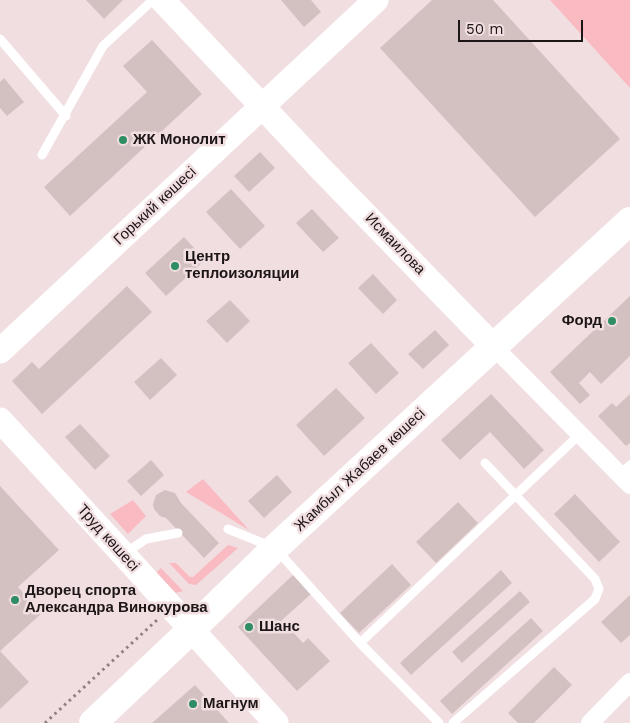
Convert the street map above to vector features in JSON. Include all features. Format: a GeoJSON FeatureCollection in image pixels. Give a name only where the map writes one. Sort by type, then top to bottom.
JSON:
{"type":"FeatureCollection","features":[{"type":"Feature","properties":{"kind":"main road","name":"Жамбыл Жабаев көшесі"},"geometry":{"type":"LineString","coordinates":[[93,723],[275,548],[630,220]]}},
{"type":"Feature","properties":{"kind":"street","name":"Исмаилова"},"geometry":{"type":"LineString","coordinates":[[162,0],[263,105],[322,170],[493,346],[580,434],[626,475]]}},
{"type":"Feature","properties":{"kind":"street","name":"Горький көшесі"},"geometry":{"type":"LineString","coordinates":[[0,350],[376,0]]}},
{"type":"Feature","properties":{"kind":"street","name":"Труд көшесі"},"geometry":{"type":"LineString","coordinates":[[0,420],[276,723]]}},
{"type":"Feature","properties":{"kind":"street"},"geometry":{"type":"LineString","coordinates":[[590,723],[630,682]]}},
{"type":"Feature","properties":{"kind":"lane"},"geometry":{"type":"LineString","coordinates":[[42,155],[66,116],[103,46],[153,0]]}},
{"type":"Feature","properties":{"kind":"lane"},"geometry":{"type":"LineString","coordinates":[[0,39],[66,116]]}},
{"type":"Feature","properties":{"kind":"lane"},"geometry":{"type":"LineString","coordinates":[[360,643],[580,434]]}},
{"type":"Feature","properties":{"kind":"lane"},"geometry":{"type":"LineString","coordinates":[[453,723],[595,599],[598,594],[598,584],[595,579],[485,463]]}},
{"type":"Feature","properties":{"kind":"lane"},"geometry":{"type":"LineString","coordinates":[[228,529],[275,548],[360,643],[439,723]]}},
{"type":"Feature","properties":{"kind":"lane"},"geometry":{"type":"LineString","coordinates":[[124,554],[146,539],[178,533]]}},
{"type":"Feature","properties":{"kind":"path"},"geometry":{"type":"LineString","coordinates":[[45,723],[171,607]]}},
{"type":"Feature","properties":{"kind":"shaded area"},"geometry":{"type":"Polygon","coordinates":[[[550,0],[630,0],[630,88],[550,0]]]}},
{"type":"Feature","properties":{"kind":"shaded area"},"geometry":{"type":"Polygon","coordinates":[[[203,479],[249,530],[186,492],[203,479]]]}},
{"type":"Feature","properties":{"kind":"shaded area"},"geometry":{"type":"Polygon","coordinates":[[[133,500],[146,516],[128,534],[110,514],[133,500]]]}},
{"type":"Feature","properties":{"kind":"shaded area"},"geometry":{"type":"Polygon","coordinates":[[[228,545],[238,548],[196,585],[189,584],[169,563],[176,563],[190,577],[193,577],[228,545]]]}},
{"type":"Feature","properties":{"kind":"shaded area"},"geometry":{"type":"Polygon","coordinates":[[[161,568],[183,591],[176,593],[156,573],[161,568]]]}},
{"type":"Feature","properties":{"kind":"building"},"geometry":{"type":"Polygon","coordinates":[[[86,0],[123,0],[104,19],[86,0]]]}},
{"type":"Feature","properties":{"kind":"building"},"geometry":{"type":"Polygon","coordinates":[[[281,0],[311,0],[321,12],[304,27],[281,0]]]}},
{"type":"Feature","properties":{"kind":"building"},"geometry":{"type":"Polygon","coordinates":[[[432,0],[493,0],[620,139],[535,217],[380,48],[432,0]]]}},
{"type":"Feature","properties":{"kind":"building","name":"ЖК Монолит"},"geometry":{"type":"Polygon","coordinates":[[[152,40],[202,94],[70,216],[44,187],[147,92],[123,66],[152,40]]]}},
{"type":"Feature","properties":{"kind":"building"},"geometry":{"type":"Polygon","coordinates":[[[4,78],[24,102],[7,116],[0,108],[0,82],[4,78]]]}},
{"type":"Feature","properties":{"kind":"building"},"geometry":{"type":"Polygon","coordinates":[[[260,152],[275,168],[249,192],[234,176],[260,152]]]}},
{"type":"Feature","properties":{"kind":"building"},"geometry":{"type":"Polygon","coordinates":[[[231,189],[265,226],[240,249],[206,212],[231,189]]]}},
{"type":"Feature","properties":{"kind":"building"},"geometry":{"type":"Polygon","coordinates":[[[312,209],[339,238],[323,252],[296,223],[312,209]]]}},
{"type":"Feature","properties":{"kind":"building","name":"Центр теплоизоляции"},"geometry":{"type":"Polygon","coordinates":[[[184,237],[205,260],[166,296],[145,273],[184,237]]]}},
{"type":"Feature","properties":{"kind":"building"},"geometry":{"type":"Polygon","coordinates":[[[373,274],[397,300],[383,314],[358,288],[373,274]]]}},
{"type":"Feature","properties":{"kind":"building"},"geometry":{"type":"Polygon","coordinates":[[[127,286],[152,312],[42,414],[12,381],[32,362],[39,369],[127,286]]]}},
{"type":"Feature","properties":{"kind":"building"},"geometry":{"type":"Polygon","coordinates":[[[630,296],[630,356],[601,384],[590,372],[579,383],[590,395],[580,404],[550,372],[630,296]]]}},
{"type":"Feature","properties":{"kind":"building"},"geometry":{"type":"Polygon","coordinates":[[[230,300],[250,321],[227,343],[206,321],[230,300]]]}},
{"type":"Feature","properties":{"kind":"building"},"geometry":{"type":"Polygon","coordinates":[[[435,330],[449,345],[423,369],[408,354],[435,330]]]}},
{"type":"Feature","properties":{"kind":"building"},"geometry":{"type":"Polygon","coordinates":[[[371,343],[399,373],[376,394],[348,363],[371,343]]]}},
{"type":"Feature","properties":{"kind":"building"},"geometry":{"type":"Polygon","coordinates":[[[161,358],[177,375],[150,400],[134,382],[161,358]]]}},
{"type":"Feature","properties":{"kind":"building"},"geometry":{"type":"Polygon","coordinates":[[[336,388],[365,418],[324,456],[296,425],[336,388]]]}},
{"type":"Feature","properties":{"kind":"building"},"geometry":{"type":"Polygon","coordinates":[[[491,394],[544,450],[524,469],[490,432],[460,460],[441,440],[491,394]]]}},
{"type":"Feature","properties":{"kind":"building"},"geometry":{"type":"Polygon","coordinates":[[[630,394],[630,443],[626,446],[598,416],[612,403],[616,407],[630,394]]]}},
{"type":"Feature","properties":{"kind":"building"},"geometry":{"type":"Polygon","coordinates":[[[80,424],[110,456],[95,470],[65,437],[80,424]]]}},
{"type":"Feature","properties":{"kind":"building"},"geometry":{"type":"Polygon","coordinates":[[[151,460],[164,475],[141,496],[127,481],[151,460]]]}},
{"type":"Feature","properties":{"kind":"building"},"geometry":{"type":"Polygon","coordinates":[[[277,475],[292,492],[264,518],[248,501],[277,475]]]}},
{"type":"Feature","properties":{"kind":"building","name":"Дворец спорта Александра Винокурова"},"geometry":{"type":"Polygon","coordinates":[[[0,486],[59,550],[18,587],[42,613],[0,651],[0,486]]]}},
{"type":"Feature","properties":{"kind":"building"},"geometry":{"type":"Polygon","coordinates":[[[165,490],[175,493],[181,503],[219,543],[204,558],[166,518],[160,516],[154,509],[153,504],[156,495],[165,490]]]}},
{"type":"Feature","properties":{"kind":"building"},"geometry":{"type":"Polygon","coordinates":[[[575,494],[620,542],[599,562],[554,514],[575,494]]]}},
{"type":"Feature","properties":{"kind":"building"},"geometry":{"type":"Polygon","coordinates":[[[458,502],[478,523],[436,563],[416,542],[458,502]]]}},
{"type":"Feature","properties":{"kind":"building"},"geometry":{"type":"Polygon","coordinates":[[[392,564],[411,585],[359,633],[340,613],[392,564]]]}},
{"type":"Feature","properties":{"kind":"building"},"geometry":{"type":"Polygon","coordinates":[[[501,570],[512,583],[411,675],[400,663],[501,570]]]}},
{"type":"Feature","properties":{"kind":"building"},"geometry":{"type":"Polygon","coordinates":[[[293,575],[311,594],[282,620],[303,643],[308,638],[330,661],[297,691],[238,627],[293,575]]]}},
{"type":"Feature","properties":{"kind":"building"},"geometry":{"type":"Polygon","coordinates":[[[520,591],[530,602],[462,663],[452,652],[520,591]]]}},
{"type":"Feature","properties":{"kind":"building"},"geometry":{"type":"Polygon","coordinates":[[[630,595],[630,635],[621,643],[601,622],[630,595]]]}},
{"type":"Feature","properties":{"kind":"building"},"geometry":{"type":"Polygon","coordinates":[[[531,618],[543,631],[452,714],[440,701],[531,618]]]}},
{"type":"Feature","properties":{"kind":"building"},"geometry":{"type":"Polygon","coordinates":[[[0,651],[29,682],[0,709],[0,651]]]}},
{"type":"Feature","properties":{"kind":"building"},"geometry":{"type":"Polygon","coordinates":[[[554,667],[572,685],[534,723],[518,723],[508,713],[554,667]]]}},
{"type":"Feature","properties":{"kind":"building","name":"Магнум"},"geometry":{"type":"Polygon","coordinates":[[[195,685],[229,723],[152,723],[195,685]]]}},
{"type":"Feature","properties":{"kind":"place","name":"ЖК Монолит"},"geometry":{"type":"Point","coordinates":[123,140]}},
{"type":"Feature","properties":{"kind":"place","name":"Центр теплоизоляции"},"geometry":{"type":"Point","coordinates":[175,266]}},
{"type":"Feature","properties":{"kind":"place","name":"Форд"},"geometry":{"type":"Point","coordinates":[612,321]}},
{"type":"Feature","properties":{"kind":"place","name":"Дворец спорта Александра Винокурова"},"geometry":{"type":"Point","coordinates":[15,600]}},
{"type":"Feature","properties":{"kind":"place","name":"Шанс"},"geometry":{"type":"Point","coordinates":[249,627]}},
{"type":"Feature","properties":{"kind":"place","name":"Магнум"},"geometry":{"type":"Point","coordinates":[193,704]}}]}
